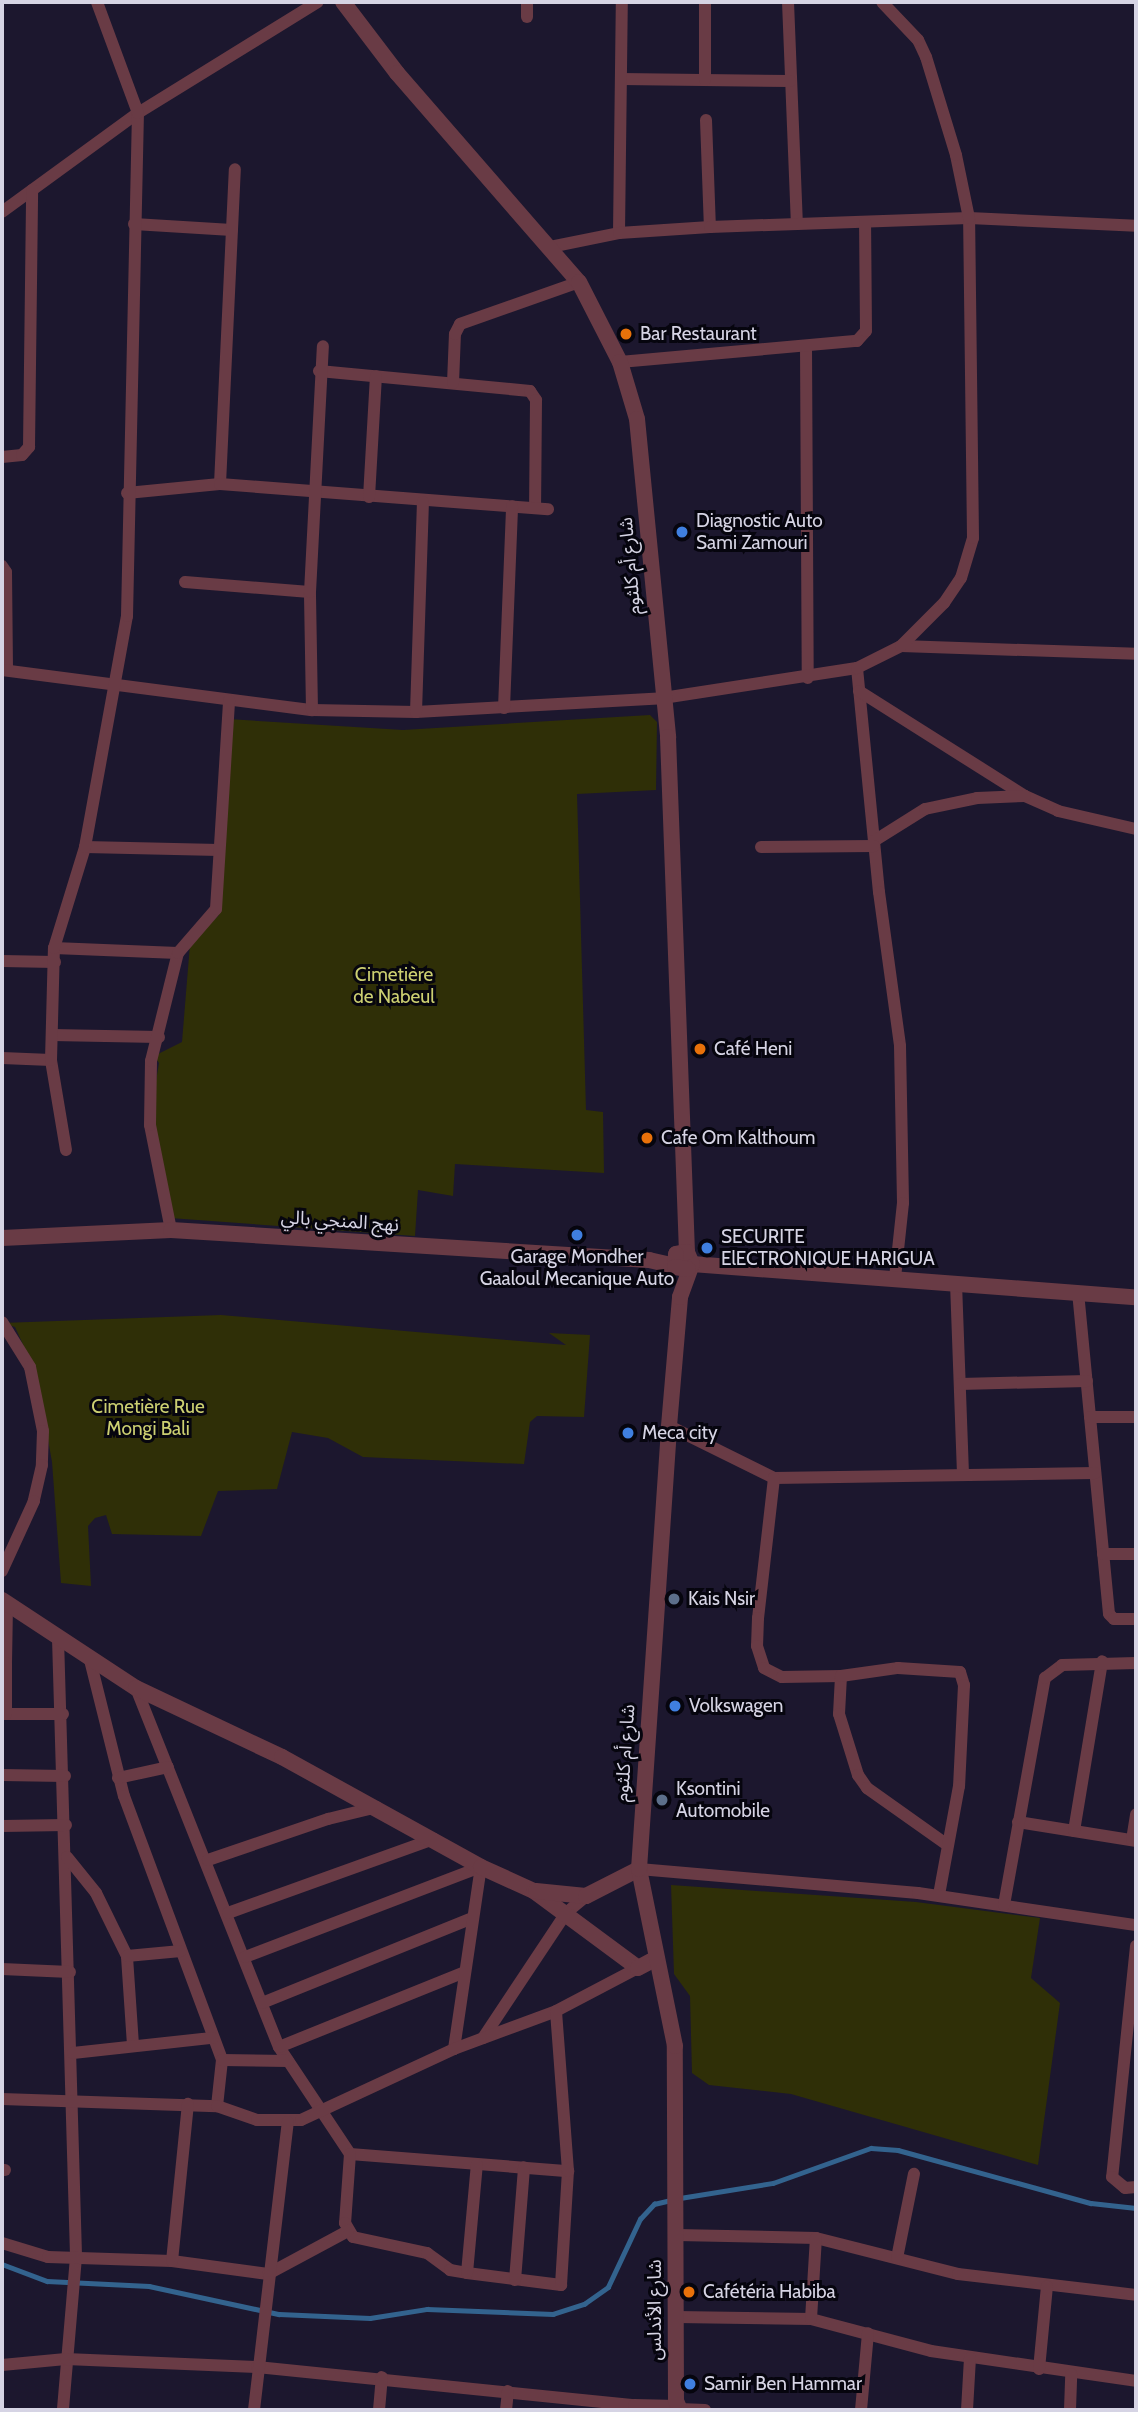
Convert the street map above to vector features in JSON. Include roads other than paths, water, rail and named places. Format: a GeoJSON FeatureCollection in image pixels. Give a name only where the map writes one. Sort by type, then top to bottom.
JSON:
{"type":"FeatureCollection","features":[{"type":"Feature","properties":{"kind":"street"},"geometry":{"type":"LineString","coordinates":[[66,1150],[51,1060],[54,948],[85,847],[127,616],[127,493],[138,113],[97,2]]}},
{"type":"Feature","properties":{"kind":"street"},"geometry":{"type":"LineString","coordinates":[[2,212],[138,113],[318,2]]}},
{"type":"Feature","properties":{"kind":"street","name":"شارع أم كلثوم"},"geometry":{"type":"LineString","coordinates":[[343,2],[397,73],[579,282],[620,362],[637,419],[663,698],[678,997],[684,1225],[639,1869],[675,2046],[677,2209]]}},
{"type":"Feature","properties":{"kind":"street"},"geometry":{"type":"LineString","coordinates":[[527,2],[527,17]]}},
{"type":"Feature","properties":{"kind":"street"},"geometry":{"type":"LineString","coordinates":[[620,233],[622,2]]}},
{"type":"Feature","properties":{"kind":"street"},"geometry":{"type":"LineString","coordinates":[[705,2],[705,80]]}},
{"type":"Feature","properties":{"kind":"street"},"geometry":{"type":"LineString","coordinates":[[788,2],[797,224]]}},
{"type":"Feature","properties":{"kind":"street"},"geometry":{"type":"LineString","coordinates":[[2,566],[6,572],[4,670],[116,682],[312,710],[416,712],[663,698],[808,678],[857,668],[901,646],[944,603],[971,554],[969,218],[956,155],[926,57],[918,40],[882,2]]}},
{"type":"Feature","properties":{"kind":"street"},"geometry":{"type":"LineString","coordinates":[[621,79],[790,81]]}},
{"type":"Feature","properties":{"kind":"street"},"geometry":{"type":"LineString","coordinates":[[706,120],[710,227]]}},
{"type":"Feature","properties":{"kind":"street"},"geometry":{"type":"LineString","coordinates":[[220,484],[235,169]]}},
{"type":"Feature","properties":{"kind":"street"},"geometry":{"type":"LineString","coordinates":[[2,457],[22,455],[29,446],[32,190]]}},
{"type":"Feature","properties":{"kind":"street"},"geometry":{"type":"LineString","coordinates":[[550,247],[620,233],[710,227],[969,218],[1136,226]]}},
{"type":"Feature","properties":{"kind":"street"},"geometry":{"type":"LineString","coordinates":[[620,362],[857,341],[866,331],[864,222]]}},
{"type":"Feature","properties":{"kind":"street"},"geometry":{"type":"LineString","coordinates":[[134,224],[232,230]]}},
{"type":"Feature","properties":{"kind":"street"},"geometry":{"type":"LineString","coordinates":[[453,383],[455,334],[460,324],[469,317],[579,282]]}},
{"type":"Feature","properties":{"kind":"street"},"geometry":{"type":"LineString","coordinates":[[312,710],[310,592],[319,371],[323,346]]}},
{"type":"Feature","properties":{"kind":"street"},"geometry":{"type":"LineString","coordinates":[[806,346],[808,678]]}},
{"type":"Feature","properties":{"kind":"street"},"geometry":{"type":"LineString","coordinates":[[127,493],[220,484],[314,490],[423,502],[541,508],[533,394],[453,383],[319,371]]}},
{"type":"Feature","properties":{"kind":"street"},"geometry":{"type":"LineString","coordinates":[[369,496],[376,376]]}},
{"type":"Feature","properties":{"kind":"street"},"geometry":{"type":"LineString","coordinates":[[416,712],[423,502]]}},
{"type":"Feature","properties":{"kind":"street"},"geometry":{"type":"LineString","coordinates":[[504,708],[512,506]]}},
{"type":"Feature","properties":{"kind":"street"},"geometry":{"type":"LineString","coordinates":[[185,582],[310,592]]}},
{"type":"Feature","properties":{"kind":"street"},"geometry":{"type":"LineString","coordinates":[[901,646],[1136,654]]}},
{"type":"Feature","properties":{"kind":"street"},"geometry":{"type":"LineString","coordinates":[[857,668],[874,844],[900,1046],[903,1203],[895,1278]]}},
{"type":"Feature","properties":{"kind":"street"},"geometry":{"type":"LineString","coordinates":[[859,691],[1026,796],[1058,811],[1136,829]]}},
{"type":"Feature","properties":{"kind":"street"},"geometry":{"type":"LineString","coordinates":[[171,1230],[150,1125],[150,1061],[159,1037],[178,953],[216,909],[229,700]]}},
{"type":"Feature","properties":{"kind":"street"},"geometry":{"type":"LineString","coordinates":[[761,847],[874,844],[909,818],[943,803],[1026,796]]}},
{"type":"Feature","properties":{"kind":"street"},"geometry":{"type":"LineString","coordinates":[[85,847],[219,850]]}},
{"type":"Feature","properties":{"kind":"street"},"geometry":{"type":"LineString","coordinates":[[54,948],[178,953]]}},
{"type":"Feature","properties":{"kind":"street"},"geometry":{"type":"LineString","coordinates":[[2,961],[55,961]]}},
{"type":"Feature","properties":{"kind":"street"},"geometry":{"type":"LineString","coordinates":[[52,1035],[159,1037]]}},
{"type":"Feature","properties":{"kind":"street"},"geometry":{"type":"LineString","coordinates":[[2,1058],[51,1060]]}},
{"type":"Feature","properties":{"kind":"street","name":"نهج المنجي بالي"},"geometry":{"type":"LineString","coordinates":[[2,1238],[171,1230],[682,1261],[1136,1297]]}},
{"type":"Feature","properties":{"kind":"street"},"geometry":{"type":"LineString","coordinates":[[956,1283],[963,1474]]}},
{"type":"Feature","properties":{"kind":"street"},"geometry":{"type":"LineString","coordinates":[[1078,1292],[1110,1616],[1136,1619]]}},
{"type":"Feature","properties":{"kind":"street"},"geometry":{"type":"LineString","coordinates":[[2,1322],[30,1367],[43,1431],[42,1465],[34,1501],[2,1571]]}},
{"type":"Feature","properties":{"kind":"street"},"geometry":{"type":"LineString","coordinates":[[960,1384],[1087,1381]]}},
{"type":"Feature","properties":{"kind":"street"},"geometry":{"type":"LineString","coordinates":[[1090,1417],[1136,1417]]}},
{"type":"Feature","properties":{"kind":"street"},"geometry":{"type":"LineString","coordinates":[[668,1426],[774,1478],[1095,1473]]}},
{"type":"Feature","properties":{"kind":"street"},"geometry":{"type":"LineString","coordinates":[[774,1478],[758,1618],[757,1646],[764,1668],[782,1677],[841,1676],[898,1668],[960,1672],[964,1685],[959,1786],[946,1844],[939,1895]]}},
{"type":"Feature","properties":{"kind":"street"},"geometry":{"type":"LineString","coordinates":[[1103,1554],[1136,1554]]}},
{"type":"Feature","properties":{"kind":"street"},"geometry":{"type":"LineString","coordinates":[[5,1601],[90,1660],[136,1688],[377,1807],[481,1867],[534,1891],[638,1968]]}},
{"type":"Feature","properties":{"kind":"street"},"geometry":{"type":"LineString","coordinates":[[5,1601],[4,1714],[63,1713]]}},
{"type":"Feature","properties":{"kind":"street"},"geometry":{"type":"LineString","coordinates":[[58,1638],[65,1776],[76,2262],[63,2410]]}},
{"type":"Feature","properties":{"kind":"street"},"geometry":{"type":"LineString","coordinates":[[90,1660],[118,1778],[222,2060],[217,2106]]}},
{"type":"Feature","properties":{"kind":"street"},"geometry":{"type":"LineString","coordinates":[[1074,1831],[1102,1661]]}},
{"type":"Feature","properties":{"kind":"street"},"geometry":{"type":"LineString","coordinates":[[1004,1905],[1045,1678],[1062,1665],[1102,1661],[1136,1663]]}},
{"type":"Feature","properties":{"kind":"street"},"geometry":{"type":"LineString","coordinates":[[841,1676],[839,1714],[858,1775],[867,1788],[946,1844]]}},
{"type":"Feature","properties":{"kind":"street"},"geometry":{"type":"LineString","coordinates":[[136,1688],[208,1860],[279,2048],[351,2154],[348,2231]]}},
{"type":"Feature","properties":{"kind":"street"},"geometry":{"type":"LineString","coordinates":[[118,1778],[168,1767]]}},
{"type":"Feature","properties":{"kind":"street"},"geometry":{"type":"LineString","coordinates":[[2,1775],[65,1776]]}},
{"type":"Feature","properties":{"kind":"street"},"geometry":{"type":"LineString","coordinates":[[208,1860],[328,1819],[377,1807]]}},
{"type":"Feature","properties":{"kind":"street"},"geometry":{"type":"LineString","coordinates":[[1018,1822],[1134,1841],[1136,1814]]}},
{"type":"Feature","properties":{"kind":"street"},"geometry":{"type":"LineString","coordinates":[[2,1826],[66,1825]]}},
{"type":"Feature","properties":{"kind":"street"},"geometry":{"type":"LineString","coordinates":[[228,1913],[434,1839]]}},
{"type":"Feature","properties":{"kind":"street"},"geometry":{"type":"LineString","coordinates":[[67,1857],[96,1893],[127,1956],[133,2045]]}},
{"type":"Feature","properties":{"kind":"street"},"geometry":{"type":"LineString","coordinates":[[454,2049],[470,1919],[481,1867]]}},
{"type":"Feature","properties":{"kind":"street"},"geometry":{"type":"LineString","coordinates":[[245,1957],[481,1867]]}},
{"type":"Feature","properties":{"kind":"street"},"geometry":{"type":"LineString","coordinates":[[483,2038],[566,1913],[586,1896],[639,1869],[939,1895],[1136,1925]]}},
{"type":"Feature","properties":{"kind":"street"},"geometry":{"type":"LineString","coordinates":[[534,1891],[586,1896]]}},
{"type":"Feature","properties":{"kind":"street"},"geometry":{"type":"LineString","coordinates":[[262,2003],[470,1919]]}},
{"type":"Feature","properties":{"kind":"street"},"geometry":{"type":"LineString","coordinates":[[1136,1946],[1112,2177],[1125,2189],[1136,2187]]}},
{"type":"Feature","properties":{"kind":"street"},"geometry":{"type":"LineString","coordinates":[[127,1956],[181,1951]]}},
{"type":"Feature","properties":{"kind":"street"},"geometry":{"type":"LineString","coordinates":[[2,2099],[74,2104],[217,2106],[257,2120],[288,2122],[322,2112],[454,2049],[556,2011],[657,1958]]}},
{"type":"Feature","properties":{"kind":"street"},"geometry":{"type":"LineString","coordinates":[[2,1969],[70,1972]]}},
{"type":"Feature","properties":{"kind":"street"},"geometry":{"type":"LineString","coordinates":[[279,2048],[462,1973]]}},
{"type":"Feature","properties":{"kind":"street"},"geometry":{"type":"LineString","coordinates":[[348,2231],[363,2243],[427,2253],[450,2270],[556,2286],[563,2281],[568,2171],[556,2011]]}},
{"type":"Feature","properties":{"kind":"street"},"geometry":{"type":"LineString","coordinates":[[72,2053],[212,2038]]}},
{"type":"Feature","properties":{"kind":"street"},"geometry":{"type":"LineString","coordinates":[[222,2060],[288,2061]]}},
{"type":"Feature","properties":{"kind":"street"},"geometry":{"type":"LineString","coordinates":[[1123,2075],[1136,2078]]}},
{"type":"Feature","properties":{"kind":"street"},"geometry":{"type":"LineString","coordinates":[[172,2261],[188,2104]]}},
{"type":"Feature","properties":{"kind":"street"},"geometry":{"type":"LineString","coordinates":[[254,2410],[262,2316],[288,2122]]}},
{"type":"Feature","properties":{"kind":"street"},"geometry":{"type":"LineString","coordinates":[[351,2154],[568,2171]]}},
{"type":"Feature","properties":{"kind":"street"},"geometry":{"type":"LineString","coordinates":[[467,2273],[477,2164]]}},
{"type":"Feature","properties":{"kind":"street"},"geometry":{"type":"LineString","coordinates":[[515,2280],[524,2168]]}},
{"type":"Feature","properties":{"kind":"street"},"geometry":{"type":"LineString","coordinates":[[897,2258],[914,2174]]}},
{"type":"Feature","properties":{"kind":"street","name":"شارع الأندلس"},"geometry":{"type":"LineString","coordinates":[[677,2209],[679,2408]]}},
{"type":"Feature","properties":{"kind":"street"},"geometry":{"type":"LineString","coordinates":[[2,2243],[48,2257],[76,2262],[172,2261],[267,2281],[348,2231]]}},
{"type":"Feature","properties":{"kind":"street"},"geometry":{"type":"LineString","coordinates":[[677,2235],[816,2238],[958,2274],[1136,2295]]}},
{"type":"Feature","properties":{"kind":"street"},"geometry":{"type":"LineString","coordinates":[[811,2319],[816,2238]]}},
{"type":"Feature","properties":{"kind":"street"},"geometry":{"type":"LineString","coordinates":[[1039,2370],[1047,2286]]}},
{"type":"Feature","properties":{"kind":"street"},"geometry":{"type":"LineString","coordinates":[[676,2317],[811,2319],[970,2358],[1039,2370],[1136,2381]]}},
{"type":"Feature","properties":{"kind":"street"},"geometry":{"type":"LineString","coordinates":[[861,2410],[868,2333]]}},
{"type":"Feature","properties":{"kind":"street"},"geometry":{"type":"LineString","coordinates":[[967,2410],[970,2358]]}},
{"type":"Feature","properties":{"kind":"street"},"geometry":{"type":"LineString","coordinates":[[2,2365],[66,2359],[257,2367],[508,2390],[634,2408],[705,2410]]}},
{"type":"Feature","properties":{"kind":"street"},"geometry":{"type":"LineString","coordinates":[[1070,2410],[1071,2374]]}},
{"type":"Feature","properties":{"kind":"street"},"geometry":{"type":"LineString","coordinates":[[379,2410],[382,2377]]}},
{"type":"Feature","properties":{"kind":"street"},"geometry":{"type":"LineString","coordinates":[[506,2410],[508,2390]]}},
{"type":"Feature","properties":{"kind":"waterway"},"geometry":{"type":"LineString","coordinates":[[680,2198],[773,2183],[871,2148],[898,2150],[1091,2203],[1136,2208]]}},
{"type":"Feature","properties":{"kind":"waterway"},"geometry":{"type":"LineString","coordinates":[[2,2264],[47,2281],[149,2286],[279,2314],[370,2318],[427,2309],[553,2314],[584,2304],[608,2287],[640,2219],[654,2204],[671,2200]]}},
{"type":"Feature","properties":{"kind":"place","name":"Bar Restaurant"},"geometry":{"type":"Point","coordinates":[626,334]}},
{"type":"Feature","properties":{"kind":"place","name":"Diagnostic Auto Sami Zamouri"},"geometry":{"type":"Point","coordinates":[682,532]}},
{"type":"Feature","properties":{"kind":"place","name":"Café Heni"},"geometry":{"type":"Point","coordinates":[700,1049]}},
{"type":"Feature","properties":{"kind":"place","name":"Cafe Om Kalthoum"},"geometry":{"type":"Point","coordinates":[647,1138]}},
{"type":"Feature","properties":{"kind":"place","name":"Garage Mondher Gaaloul Mecanique Auto"},"geometry":{"type":"Point","coordinates":[577,1235]}},
{"type":"Feature","properties":{"kind":"place","name":"SECURITE ElECTRONIQUE HARIGUA"},"geometry":{"type":"Point","coordinates":[707,1248]}},
{"type":"Feature","properties":{"kind":"place","name":"Meca city"},"geometry":{"type":"Point","coordinates":[628,1433]}},
{"type":"Feature","properties":{"kind":"place","name":"Kais Nsir"},"geometry":{"type":"Point","coordinates":[674,1599]}},
{"type":"Feature","properties":{"kind":"place","name":"Volkswagen"},"geometry":{"type":"Point","coordinates":[675,1706]}},
{"type":"Feature","properties":{"kind":"place","name":"Ksontini Automobile"},"geometry":{"type":"Point","coordinates":[662,1800]}},
{"type":"Feature","properties":{"kind":"place","name":"Cafétéria Habiba"},"geometry":{"type":"Point","coordinates":[689,2292]}},
{"type":"Feature","properties":{"kind":"place","name":"Samir Ben Hammar"},"geometry":{"type":"Point","coordinates":[690,2384]}},
{"type":"Feature","properties":{"kind":"park label","name":"Cimetière de Nabeul"},"geometry":{"type":"Point","coordinates":[394,986]}},
{"type":"Feature","properties":{"kind":"park label","name":"Cimetière Rue Mongi Bali"},"geometry":{"type":"Point","coordinates":[148,1418]}}]}
